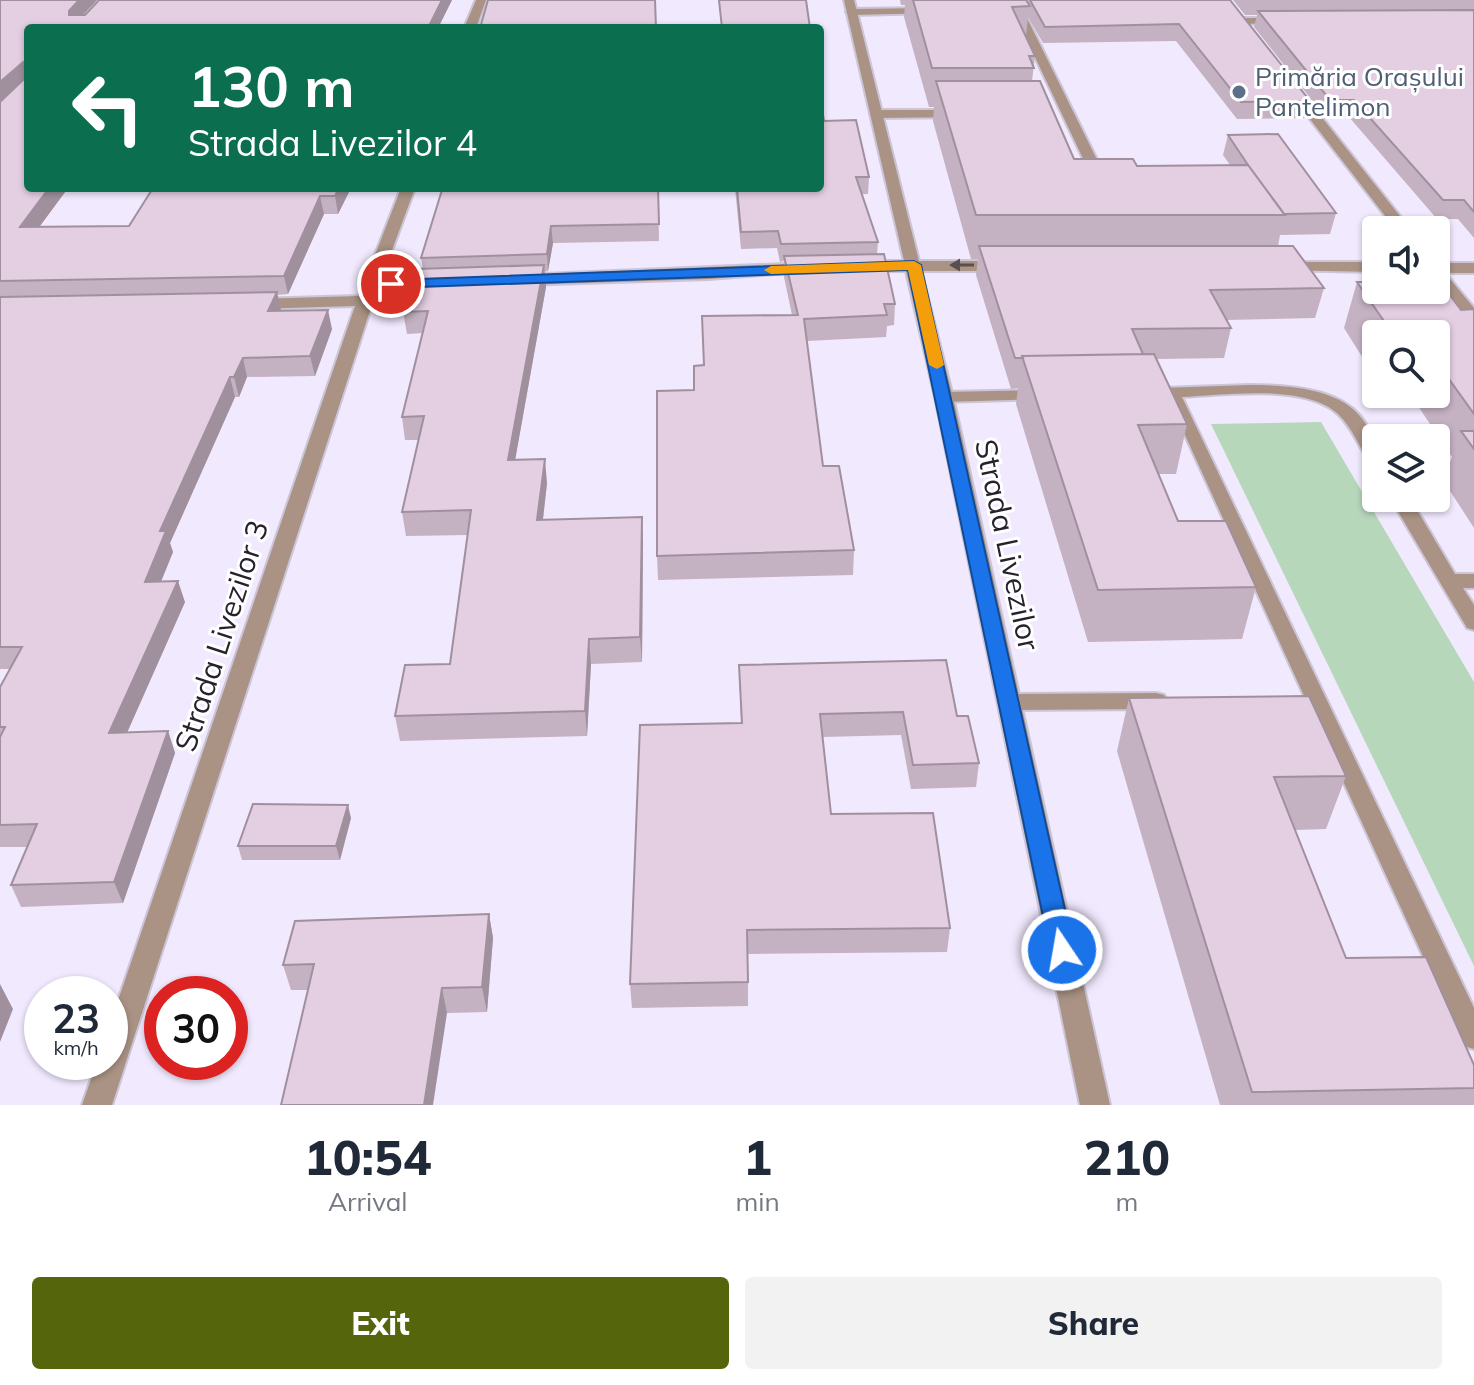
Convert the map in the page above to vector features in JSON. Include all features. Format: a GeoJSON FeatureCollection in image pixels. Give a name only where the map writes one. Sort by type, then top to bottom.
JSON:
{"type":"FeatureCollection","features":[{"type":"Feature","properties":{"kind":"street"},"geometry":{"type":"LineString","coordinates":[[472,24],[481,0]]}},
{"type":"Feature","properties":{"kind":"street"},"geometry":{"type":"LineString","coordinates":[[1003,10],[1016,5],[1102,184]]}},
{"type":"Feature","properties":{"kind":"street"},"geometry":{"type":"LineString","coordinates":[[850,6],[942,11]]}},
{"type":"Feature","properties":{"kind":"street","name":"Strada Livezilor"},"geometry":{"type":"LineString","coordinates":[[850,6],[944,397],[1095,1105]]}},
{"type":"Feature","properties":{"kind":"street"},"geometry":{"type":"LineString","coordinates":[[1249,33],[1235,16],[1302,21]]}},
{"type":"Feature","properties":{"kind":"street"},"geometry":{"type":"LineString","coordinates":[[1288,83],[1393,216]]}},
{"type":"Feature","properties":{"kind":"street"},"geometry":{"type":"LineString","coordinates":[[876,114],[972,114]]}},
{"type":"Feature","properties":{"kind":"street"},"geometry":{"type":"LineString","coordinates":[[1052,114],[1068,114]]}},
{"type":"Feature","properties":{"kind":"street","name":"Strada Livezilor 3"},"geometry":{"type":"LineString","coordinates":[[97,1105],[368,293],[406,192]]}},
{"type":"Feature","properties":{"kind":"street"},"geometry":{"type":"LineString","coordinates":[[506,280],[709,274],[828,266],[1025,266]]}},
{"type":"Feature","properties":{"kind":"street"},"geometry":{"type":"LineString","coordinates":[[1264,267],[1362,267]]}},
{"type":"Feature","properties":{"kind":"street"},"geometry":{"type":"LineString","coordinates":[[1450,269],[1474,268]]}},
{"type":"Feature","properties":{"kind":"street"},"geometry":{"type":"LineString","coordinates":[[230,304],[459,282]]}},
{"type":"Feature","properties":{"kind":"street"},"geometry":{"type":"LineString","coordinates":[[1450,287],[1474,319]]}},
{"type":"Feature","properties":{"kind":"street"},"geometry":{"type":"LineString","coordinates":[[1142,393],[1296,391],[1328,399],[1353,418],[1362,434]]}},
{"type":"Feature","properties":{"kind":"street"},"geometry":{"type":"LineString","coordinates":[[1172,393],[1474,1037]]}},
{"type":"Feature","properties":{"kind":"street"},"geometry":{"type":"LineString","coordinates":[[944,397],[1066,395]]}},
{"type":"Feature","properties":{"kind":"street"},"geometry":{"type":"LineString","coordinates":[[1408,512],[1474,623]]}},
{"type":"Feature","properties":{"kind":"street"},"geometry":{"type":"LineString","coordinates":[[1448,581],[1474,581]]}},
{"type":"Feature","properties":{"kind":"street"},"geometry":{"type":"LineString","coordinates":[[1285,700],[1316,700]]}},
{"type":"Feature","properties":{"kind":"street"},"geometry":{"type":"LineString","coordinates":[[1010,702],[1178,701]]}},
{"type":"Feature","properties":{"kind":"green space"},"geometry":{"type":"Polygon","coordinates":[[[1321,422],[1362,492],[1362,512],[1374,512],[1474,682],[1474,966],[1211,424],[1321,422]]]}},
{"type":"Feature","properties":{"kind":"building"},"geometry":{"type":"Polygon","coordinates":[[[0,0],[79,0],[69,15],[85,15],[99,0],[442,0],[430,24],[24,24],[24,63],[0,82],[0,0]]]}},
{"type":"Feature","properties":{"kind":"building"},"geometry":{"type":"Polygon","coordinates":[[[488,0],[655,0],[656,24],[481,24],[488,0]]]}},
{"type":"Feature","properties":{"kind":"building"},"geometry":{"type":"Polygon","coordinates":[[[719,0],[806,0],[809,24],[722,24],[719,0]]]}},
{"type":"Feature","properties":{"kind":"building"},"geometry":{"type":"Polygon","coordinates":[[[913,0],[1026,0],[1030,6],[1012,7],[1035,56],[1029,56],[1034,68],[932,68],[913,0]]]}},
{"type":"Feature","properties":{"kind":"building"},"geometry":{"type":"Polygon","coordinates":[[[1030,0],[1230,0],[1310,101],[1241,102],[1179,24],[1045,27],[1030,0]]]}},
{"type":"Feature","properties":{"kind":"building"},"geometry":{"type":"Polygon","coordinates":[[[1474,10],[1474,212],[1464,200],[1443,200],[1354,100],[1330,100],[1258,11],[1474,10]]]}},
{"type":"Feature","properties":{"kind":"building"},"geometry":{"type":"Polygon","coordinates":[[[24,79],[24,192],[46,192],[20,227],[129,226],[150,192],[337,192],[335,196],[320,196],[284,276],[0,281],[0,102],[24,79]]]}},
{"type":"Feature","properties":{"kind":"building"},"geometry":{"type":"Polygon","coordinates":[[[936,81],[1040,81],[1074,159],[1133,159],[1137,166],[1248,165],[1285,215],[976,215],[936,81]]]}},
{"type":"Feature","properties":{"kind":"building"},"geometry":{"type":"Polygon","coordinates":[[[856,120],[869,177],[856,177],[878,242],[781,244],[778,231],[741,232],[737,192],[824,192],[824,121],[856,120]]]}},
{"type":"Feature","properties":{"kind":"building"},"geometry":{"type":"Polygon","coordinates":[[[1278,134],[1336,213],[1284,214],[1228,135],[1278,134]]]}},
{"type":"Feature","properties":{"kind":"building"},"geometry":{"type":"Polygon","coordinates":[[[441,192],[658,192],[659,224],[551,226],[547,254],[421,258],[441,192]]]}},
{"type":"Feature","properties":{"kind":"building"},"geometry":{"type":"Polygon","coordinates":[[[979,246],[1293,246],[1324,288],[1210,290],[1231,328],[1132,329],[1143,354],[1015,358],[979,246]]]}},
{"type":"Feature","properties":{"kind":"building"},"geometry":{"type":"Polygon","coordinates":[[[884,254],[895,304],[884,304],[887,315],[804,319],[823,466],[839,466],[854,550],[657,556],[657,391],[694,390],[694,366],[704,365],[702,316],[798,315],[784,256],[884,254]]]}},
{"type":"Feature","properties":{"kind":"building"},"geometry":{"type":"Polygon","coordinates":[[[544,265],[508,460],[545,459],[537,520],[642,517],[640,637],[589,639],[585,711],[395,716],[405,665],[450,664],[471,510],[402,512],[424,416],[402,417],[428,311],[403,312],[416,269],[544,265]]]}},
{"type":"Feature","properties":{"kind":"building"},"geometry":{"type":"Polygon","coordinates":[[[277,292],[268,311],[328,310],[310,356],[243,358],[234,377],[230,377],[160,531],[166,531],[145,582],[178,581],[109,733],[168,731],[114,882],[11,885],[37,824],[0,825],[0,737],[5,727],[0,727],[0,687],[22,647],[0,647],[0,297],[277,292]]]}},
{"type":"Feature","properties":{"kind":"building"},"geometry":{"type":"Polygon","coordinates":[[[1450,296],[1461,310],[1474,309],[1474,414],[1450,381],[1450,320],[1383,320],[1372,304],[1450,304],[1450,296]]]}},
{"type":"Feature","properties":{"kind":"building"},"geometry":{"type":"Polygon","coordinates":[[[1154,354],[1187,424],[1138,425],[1178,521],[1226,521],[1256,587],[1098,590],[1022,356],[1154,354]]]}},
{"type":"Feature","properties":{"kind":"building"},"geometry":{"type":"Polygon","coordinates":[[[1461,431],[1474,431],[1474,449],[1461,431]]]}},
{"type":"Feature","properties":{"kind":"building"},"geometry":{"type":"Polygon","coordinates":[[[946,660],[957,716],[968,716],[979,763],[913,765],[903,712],[820,714],[831,814],[933,813],[950,928],[747,930],[748,982],[630,984],[640,725],[742,723],[739,665],[946,660]]]}},
{"type":"Feature","properties":{"kind":"building"},"geometry":{"type":"Polygon","coordinates":[[[1309,696],[1346,776],[1274,777],[1346,958],[1426,957],[1474,1065],[1474,1088],[1252,1092],[1129,698],[1309,696]]]}},
{"type":"Feature","properties":{"kind":"building"},"geometry":{"type":"Polygon","coordinates":[[[253,804],[348,805],[336,846],[238,846],[253,804]]]}},
{"type":"Feature","properties":{"kind":"building"},"geometry":{"type":"Polygon","coordinates":[[[489,914],[482,987],[442,988],[424,1105],[281,1105],[314,964],[283,965],[295,921],[489,914]]]}},
{"type":"Feature","properties":{"kind":"slow traffic"},"geometry":{"type":"LineString","coordinates":[[771,270],[914,265],[937,365]]}},
{"type":"Feature","properties":{"kind":"place","name":"Primăria Orașului Pantelimon"},"geometry":{"type":"Point","coordinates":[1239,92]}},
{"type":"Feature","properties":{"kind":"route"},"geometry":{"type":"LineString","coordinates":[[391,284],[914,265],[991,610],[1062,950]]}}]}
